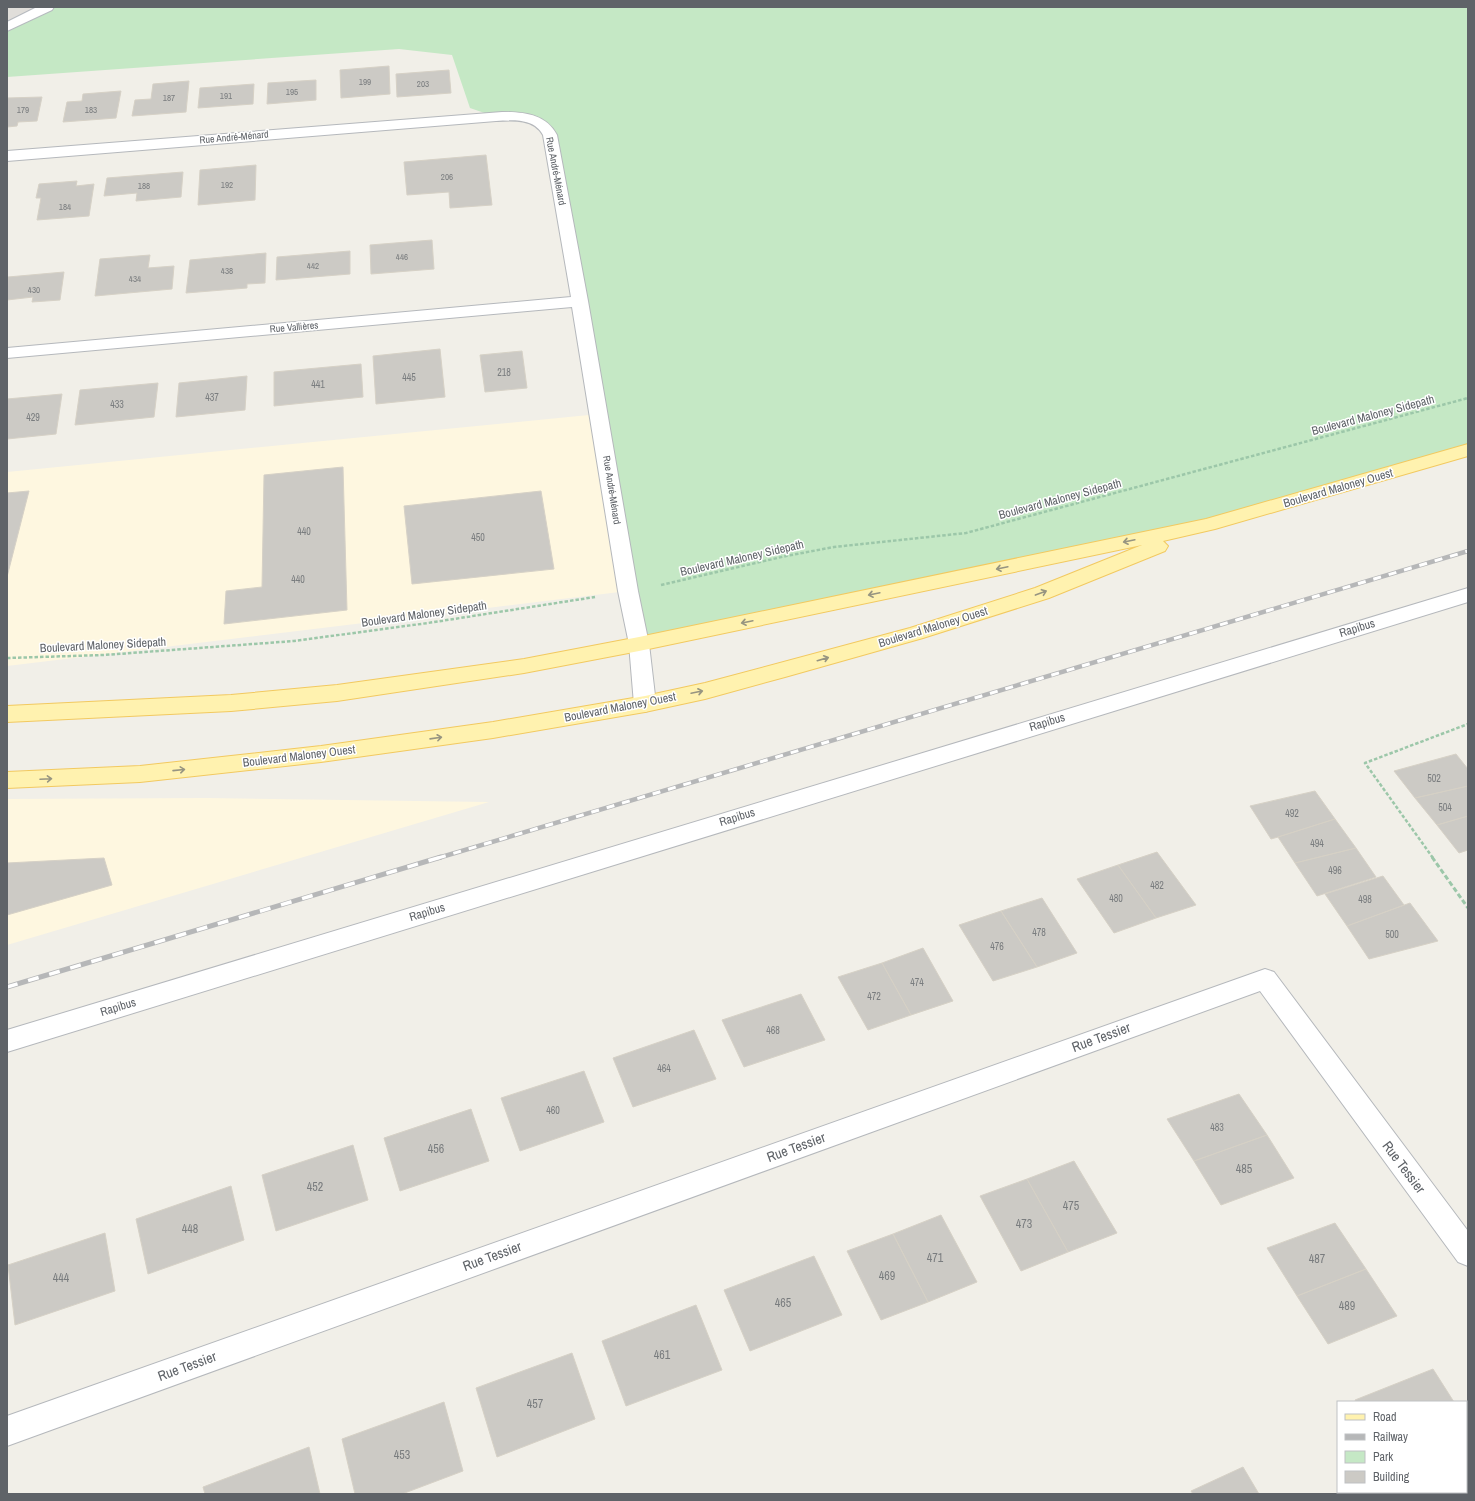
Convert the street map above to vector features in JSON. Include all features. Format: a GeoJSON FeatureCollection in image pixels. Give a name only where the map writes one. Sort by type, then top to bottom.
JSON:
{"type":"FeatureCollection","features":[{"type":"Feature","properties":{"kind":"main road","name":"Boulevard Maloney Ouest"},"geometry":{"type":"LineString","coordinates":[[7,714],[223,703],[337,693],[524,666],[639,644],[1208,525],[1468,450]]}},
{"type":"Feature","properties":{"kind":"main road","name":"Boulevard Maloney Ouest"},"geometry":{"type":"LineString","coordinates":[[7,780],[140,774],[321,754],[493,730],[645,704],[705,691],[785,670],[916,633],[1034,596],[1208,525]]}},
{"type":"Feature","properties":{"kind":"street"},"geometry":{"type":"LineString","coordinates":[[7,27],[47,7]]}},
{"type":"Feature","properties":{"kind":"street","name":"Rue André-Ménard"},"geometry":{"type":"LineString","coordinates":[[7,156],[512,116],[526,118],[545,127],[550,135],[580,301],[628,591],[639,644],[645,704]]}},
{"type":"Feature","properties":{"kind":"street","name":"Rue Vallières"},"geometry":{"type":"LineString","coordinates":[[7,353],[580,301]]}},
{"type":"Feature","properties":{"kind":"street","name":"Rapibus"},"geometry":{"type":"LineString","coordinates":[[7,1041],[1468,594]]}},
{"type":"Feature","properties":{"kind":"street","name":"Rue Tessier"},"geometry":{"type":"LineString","coordinates":[[7,1431],[1265,978],[1468,1253]]}},
{"type":"Feature","properties":{"kind":"path","name":"Boulevard Maloney Sidepath"},"geometry":{"type":"LineString","coordinates":[[7,658],[104,655],[294,641],[575,601],[672,584],[786,556],[834,547],[966,533],[1468,398]]}},
{"type":"Feature","properties":{"kind":"path"},"geometry":{"type":"LineString","coordinates":[[1468,724],[1365,763],[1468,908]]}},
{"type":"Feature","properties":{"kind":"shaded area"},"geometry":{"type":"Polygon","coordinates":[[[7,7],[43,7],[7,25],[7,7]]]}},
{"type":"Feature","properties":{"kind":"shaded area"},"geometry":{"type":"Polygon","coordinates":[[[599,414],[628,591],[7,666],[7,472],[599,414]]]}},
{"type":"Feature","properties":{"kind":"shaded area"},"geometry":{"type":"Polygon","coordinates":[[[207,798],[489,802],[7,945],[7,799],[207,798]]]}},
{"type":"Feature","properties":{"kind":"green space"},"geometry":{"type":"Polygon","coordinates":[[[47,7],[1468,7],[1468,450],[1208,525],[639,644],[550,135],[537,122],[496,117],[470,108],[452,55],[399,49],[7,77],[7,27],[47,7]]]}},
{"type":"Feature","properties":{"kind":"building"},"geometry":{"type":"Polygon","coordinates":[[[389,66],[390,94],[341,98],[340,70],[389,66]]]}},
{"type":"Feature","properties":{"kind":"building"},"geometry":{"type":"Polygon","coordinates":[[[449,70],[451,93],[397,97],[396,74],[449,70]]]}},
{"type":"Feature","properties":{"kind":"building"},"geometry":{"type":"Polygon","coordinates":[[[316,80],[316,100],[267,104],[268,83],[316,80]]]}},
{"type":"Feature","properties":{"kind":"building"},"geometry":{"type":"Polygon","coordinates":[[[189,81],[186,112],[132,116],[135,100],[151,99],[153,84],[189,81]]]}},
{"type":"Feature","properties":{"kind":"building"},"geometry":{"type":"Polygon","coordinates":[[[254,84],[253,104],[198,108],[200,88],[254,84]]]}},
{"type":"Feature","properties":{"kind":"building"},"geometry":{"type":"Polygon","coordinates":[[[121,91],[116,118],[63,122],[67,102],[82,101],[83,94],[121,91]]]}},
{"type":"Feature","properties":{"kind":"building"},"geometry":{"type":"Polygon","coordinates":[[[42,97],[37,121],[18,122],[17,126],[7,127],[7,98],[42,97]]]}},
{"type":"Feature","properties":{"kind":"building"},"geometry":{"type":"Polygon","coordinates":[[[486,155],[492,205],[450,208],[449,192],[407,195],[404,162],[486,155]]]}},
{"type":"Feature","properties":{"kind":"building"},"geometry":{"type":"Polygon","coordinates":[[[256,165],[255,200],[198,205],[200,170],[256,165]]]}},
{"type":"Feature","properties":{"kind":"building"},"geometry":{"type":"Polygon","coordinates":[[[183,172],[181,197],[136,201],[137,193],[104,196],[107,178],[183,172]]]}},
{"type":"Feature","properties":{"kind":"building"},"geometry":{"type":"Polygon","coordinates":[[[77,181],[76,186],[94,184],[89,216],[37,220],[41,198],[36,198],[39,184],[77,181]]]}},
{"type":"Feature","properties":{"kind":"building"},"geometry":{"type":"Polygon","coordinates":[[[432,240],[434,269],[371,274],[370,245],[432,240]]]}},
{"type":"Feature","properties":{"kind":"building"},"geometry":{"type":"Polygon","coordinates":[[[350,251],[350,274],[276,280],[277,257],[350,251]]]}},
{"type":"Feature","properties":{"kind":"building"},"geometry":{"type":"Polygon","coordinates":[[[266,253],[265,283],[247,284],[247,288],[186,293],[190,260],[266,253]]]}},
{"type":"Feature","properties":{"kind":"building"},"geometry":{"type":"Polygon","coordinates":[[[150,255],[148,268],[174,266],[172,289],[95,296],[100,259],[150,255]]]}},
{"type":"Feature","properties":{"kind":"building"},"geometry":{"type":"Polygon","coordinates":[[[64,272],[60,300],[32,302],[33,297],[7,300],[8,277],[64,272]]]}},
{"type":"Feature","properties":{"kind":"building"},"geometry":{"type":"Polygon","coordinates":[[[440,349],[445,397],[376,404],[373,356],[440,349]]]}},
{"type":"Feature","properties":{"kind":"building"},"geometry":{"type":"Polygon","coordinates":[[[522,351],[527,388],[485,392],[480,355],[522,351]]]}},
{"type":"Feature","properties":{"kind":"building"},"geometry":{"type":"Polygon","coordinates":[[[361,364],[363,397],[274,406],[274,372],[361,364]]]}},
{"type":"Feature","properties":{"kind":"building"},"geometry":{"type":"Polygon","coordinates":[[[247,376],[245,410],[176,417],[179,383],[247,376]]]}},
{"type":"Feature","properties":{"kind":"building"},"geometry":{"type":"Polygon","coordinates":[[[158,383],[154,417],[75,425],[80,390],[158,383]]]}},
{"type":"Feature","properties":{"kind":"building"},"geometry":{"type":"Polygon","coordinates":[[[62,394],[56,434],[7,439],[7,399],[62,394]]]}},
{"type":"Feature","properties":{"kind":"building"},"geometry":{"type":"Polygon","coordinates":[[[343,467],[347,610],[224,624],[226,591],[262,587],[264,475],[343,467]]]}},
{"type":"Feature","properties":{"kind":"building"},"geometry":{"type":"Polygon","coordinates":[[[29,491],[7,577],[7,493],[29,491]]]}},
{"type":"Feature","properties":{"kind":"building"},"geometry":{"type":"Polygon","coordinates":[[[541,491],[554,569],[412,584],[404,506],[541,491]]]}},
{"type":"Feature","properties":{"kind":"building"},"geometry":{"type":"Polygon","coordinates":[[[1456,754],[1468,769],[1468,786],[1415,798],[1394,771],[1456,754]]]}},
{"type":"Feature","properties":{"kind":"building"},"geometry":{"type":"Polygon","coordinates":[[[1468,786],[1468,816],[1437,825],[1415,798],[1468,786]]]}},
{"type":"Feature","properties":{"kind":"building"},"geometry":{"type":"Polygon","coordinates":[[[1315,791],[1335,819],[1271,839],[1250,806],[1315,791]]]}},
{"type":"Feature","properties":{"kind":"building"},"geometry":{"type":"Polygon","coordinates":[[[1468,816],[1468,850],[1459,853],[1437,825],[1468,816]]]}},
{"type":"Feature","properties":{"kind":"building"},"geometry":{"type":"Polygon","coordinates":[[[1335,819],[1356,848],[1295,863],[1278,837],[1335,819]]]}},
{"type":"Feature","properties":{"kind":"building"},"geometry":{"type":"Polygon","coordinates":[[[1356,848],[1376,877],[1317,896],[1295,863],[1356,848]]]}},
{"type":"Feature","properties":{"kind":"building"},"geometry":{"type":"Polygon","coordinates":[[[1157,852],[1196,905],[1156,918],[1118,865],[1157,852]]]}},
{"type":"Feature","properties":{"kind":"building"},"geometry":{"type":"Polygon","coordinates":[[[104,858],[112,885],[7,915],[7,863],[104,858]]]}},
{"type":"Feature","properties":{"kind":"building"},"geometry":{"type":"Polygon","coordinates":[[[1118,865],[1156,918],[1114,933],[1077,879],[1118,865]]]}},
{"type":"Feature","properties":{"kind":"building"},"geometry":{"type":"Polygon","coordinates":[[[1383,876],[1404,905],[1347,926],[1325,894],[1383,876]]]}},
{"type":"Feature","properties":{"kind":"building"},"geometry":{"type":"Polygon","coordinates":[[[1042,898],[1077,953],[1037,967],[1001,911],[1042,898]]]}},
{"type":"Feature","properties":{"kind":"building"},"geometry":{"type":"Polygon","coordinates":[[[1410,903],[1438,941],[1369,959],[1347,926],[1410,903]]]}},
{"type":"Feature","properties":{"kind":"building"},"geometry":{"type":"Polygon","coordinates":[[[1001,911],[1037,967],[993,981],[959,925],[1001,911]]]}},
{"type":"Feature","properties":{"kind":"building"},"geometry":{"type":"Polygon","coordinates":[[[923,948],[953,1001],[911,1015],[882,963],[923,948]]]}},
{"type":"Feature","properties":{"kind":"building"},"geometry":{"type":"Polygon","coordinates":[[[882,963],[911,1015],[868,1030],[838,977],[882,963]]]}},
{"type":"Feature","properties":{"kind":"building"},"geometry":{"type":"Polygon","coordinates":[[[801,994],[825,1040],[744,1067],[722,1020],[801,994]]]}},
{"type":"Feature","properties":{"kind":"building"},"geometry":{"type":"Polygon","coordinates":[[[694,1030],[716,1079],[633,1107],[613,1058],[694,1030]]]}},
{"type":"Feature","properties":{"kind":"building"},"geometry":{"type":"Polygon","coordinates":[[[584,1071],[604,1122],[520,1151],[501,1098],[584,1071]]]}},
{"type":"Feature","properties":{"kind":"building"},"geometry":{"type":"Polygon","coordinates":[[[1239,1094],[1267,1135],[1194,1161],[1167,1119],[1239,1094]]]}},
{"type":"Feature","properties":{"kind":"building"},"geometry":{"type":"Polygon","coordinates":[[[471,1109],[489,1161],[400,1191],[384,1138],[471,1109]]]}},
{"type":"Feature","properties":{"kind":"building"},"geometry":{"type":"Polygon","coordinates":[[[1267,1135],[1294,1178],[1221,1205],[1194,1161],[1267,1135]]]}},
{"type":"Feature","properties":{"kind":"building"},"geometry":{"type":"Polygon","coordinates":[[[353,1145],[368,1200],[276,1231],[262,1175],[353,1145]]]}},
{"type":"Feature","properties":{"kind":"building"},"geometry":{"type":"Polygon","coordinates":[[[1074,1161],[1117,1233],[1068,1252],[1027,1179],[1074,1161]]]}},
{"type":"Feature","properties":{"kind":"building"},"geometry":{"type":"Polygon","coordinates":[[[1027,1179],[1068,1252],[1021,1271],[980,1196],[1027,1179]]]}},
{"type":"Feature","properties":{"kind":"building"},"geometry":{"type":"Polygon","coordinates":[[[231,1186],[244,1240],[148,1274],[136,1219],[231,1186]]]}},
{"type":"Feature","properties":{"kind":"building"},"geometry":{"type":"Polygon","coordinates":[[[941,1215],[977,1282],[928,1302],[893,1234],[941,1215]]]}},
{"type":"Feature","properties":{"kind":"building"},"geometry":{"type":"Polygon","coordinates":[[[1335,1223],[1366,1269],[1297,1296],[1267,1248],[1335,1223]]]}},
{"type":"Feature","properties":{"kind":"building"},"geometry":{"type":"Polygon","coordinates":[[[105,1233],[115,1291],[15,1325],[8,1265],[105,1233]]]}},
{"type":"Feature","properties":{"kind":"building"},"geometry":{"type":"Polygon","coordinates":[[[893,1234],[928,1302],[881,1320],[847,1251],[893,1234]]]}},
{"type":"Feature","properties":{"kind":"building"},"geometry":{"type":"Polygon","coordinates":[[[814,1256],[842,1315],[750,1351],[724,1290],[814,1256]]]}},
{"type":"Feature","properties":{"kind":"building"},"geometry":{"type":"Polygon","coordinates":[[[1366,1269],[1397,1316],[1328,1344],[1297,1296],[1366,1269]]]}},
{"type":"Feature","properties":{"kind":"building"},"geometry":{"type":"Polygon","coordinates":[[[696,1305],[722,1370],[626,1406],[602,1341],[696,1305]]]}},
{"type":"Feature","properties":{"kind":"building"},"geometry":{"type":"Polygon","coordinates":[[[572,1353],[595,1419],[497,1457],[476,1388],[572,1353]]]}},
{"type":"Feature","properties":{"kind":"building"},"geometry":{"type":"Polygon","coordinates":[[[1433,1369],[1453,1401],[1356,1401],[1433,1369]]]}},
{"type":"Feature","properties":{"kind":"building"},"geometry":{"type":"Polygon","coordinates":[[[444,1402],[463,1471],[402,1494],[355,1494],[342,1439],[444,1402]]]}},
{"type":"Feature","properties":{"kind":"building"},"geometry":{"type":"Polygon","coordinates":[[[1467,1422],[1468,1494],[1416,1494],[1467,1493],[1467,1422]]]}},
{"type":"Feature","properties":{"kind":"building"},"geometry":{"type":"Polygon","coordinates":[[[309,1447],[320,1494],[205,1494],[203,1487],[309,1447]]]}},
{"type":"Feature","properties":{"kind":"building"},"geometry":{"type":"Polygon","coordinates":[[[1243,1467],[1259,1494],[1193,1494],[1191,1491],[1243,1467]]]}},
{"type":"Feature","properties":{"kind":"railway"},"geometry":{"type":"LineString","coordinates":[[438,858],[1468,551]]}},
{"type":"Feature","properties":{"kind":"railway"},"geometry":{"type":"LineString","coordinates":[[7,987],[441,857]]}}]}
